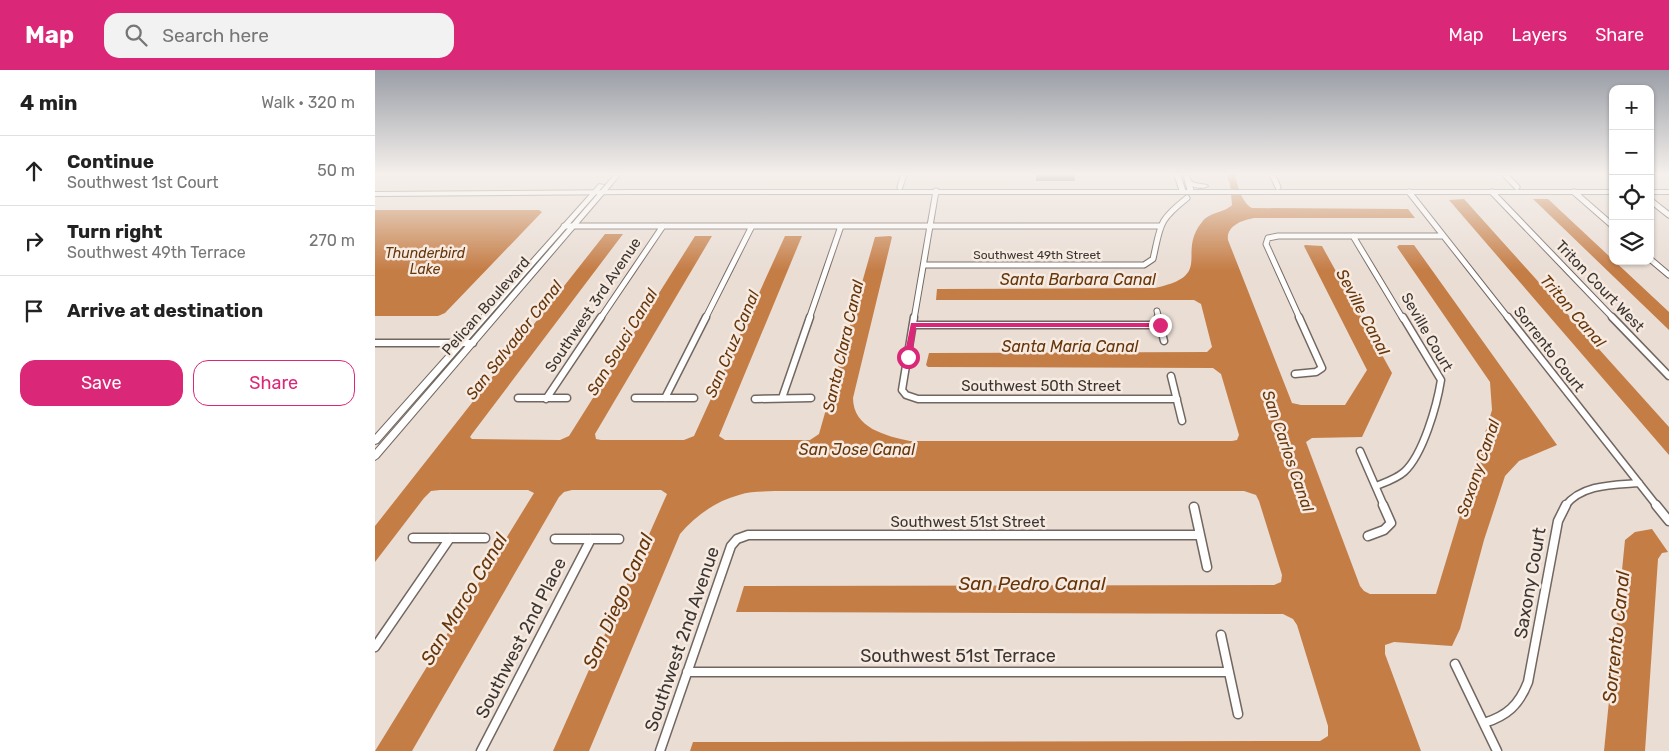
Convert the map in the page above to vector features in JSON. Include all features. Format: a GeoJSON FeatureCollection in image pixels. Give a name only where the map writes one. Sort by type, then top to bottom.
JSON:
{"type":"FeatureCollection","features":[{"type":"Feature","properties":{"kind":"street","name":"Pelican Boulevard"},"geometry":{"type":"LineString","coordinates":[[375,440],[564,226],[585,206]]}},
{"type":"Feature","properties":{"kind":"street","name":"Pelican Boulevard"},"geometry":{"type":"LineString","coordinates":[[375,456],[574,226],[589,206]]}},
{"type":"Feature","properties":{"kind":"street"},"geometry":{"type":"LineString","coordinates":[[933,206],[913,325],[1160,325]]}},
{"type":"Feature","properties":{"kind":"street"},"geometry":{"type":"LineString","coordinates":[[564,226],[1159,226],[1173,206]]}},
{"type":"Feature","properties":{"kind":"street","name":"Sorrento Court"},"geometry":{"type":"LineString","coordinates":[[1419,206],[1669,521]]}},
{"type":"Feature","properties":{"kind":"street","name":"Triton Court West"},"geometry":{"type":"LineString","coordinates":[[1505,206],[1669,376]]}},
{"type":"Feature","properties":{"kind":"street"},"geometry":{"type":"LineString","coordinates":[[1590,206],[1609,223]]}},
{"type":"Feature","properties":{"kind":"street"},"geometry":{"type":"LineString","coordinates":[[1657,206],[1669,215]]}},
{"type":"Feature","properties":{"kind":"street","name":"Southwest 3rd Avenue"},"geometry":{"type":"LineString","coordinates":[[546,398],[663,226]]}},
{"type":"Feature","properties":{"kind":"street"},"geometry":{"type":"LineString","coordinates":[[665,398],[752,226]]}},
{"type":"Feature","properties":{"kind":"street"},"geometry":{"type":"LineString","coordinates":[[782,398],[841,226]]}},
{"type":"Feature","properties":{"kind":"street","name":"Southwest 49th Street"},"geometry":{"type":"LineString","coordinates":[[924,265],[1138,266],[1153,259],[1159,226]]}},
{"type":"Feature","properties":{"kind":"street"},"geometry":{"type":"LineString","coordinates":[[1295,374],[1316,372],[1322,368],[1266,241],[1268,238],[1278,236],[1443,236]]}},
{"type":"Feature","properties":{"kind":"street","name":"Seville Court"},"geometry":{"type":"LineString","coordinates":[[1353,236],[1441,380],[1432,412],[1408,468],[1393,479],[1376,486]]}},
{"type":"Feature","properties":{"kind":"street"},"geometry":{"type":"LineString","coordinates":[[1654,262],[1669,275]]}},
{"type":"Feature","properties":{"kind":"street"},"geometry":{"type":"LineString","coordinates":[[1157,310],[1164,341]]}},
{"type":"Feature","properties":{"kind":"street","name":"Southwest 50th Street"},"geometry":{"type":"LineString","coordinates":[[913,325],[902,390],[906,395],[918,398],[1177,399]]}},
{"type":"Feature","properties":{"kind":"street"},"geometry":{"type":"LineString","coordinates":[[375,343],[473,343]]}},
{"type":"Feature","properties":{"kind":"street"},"geometry":{"type":"LineString","coordinates":[[1171,376],[1182,421]]}},
{"type":"Feature","properties":{"kind":"street"},"geometry":{"type":"LineString","coordinates":[[518,398],[567,398]]}},
{"type":"Feature","properties":{"kind":"street"},"geometry":{"type":"LineString","coordinates":[[635,398],[694,398]]}},
{"type":"Feature","properties":{"kind":"street"},"geometry":{"type":"LineString","coordinates":[[755,398],[811,398]]}},
{"type":"Feature","properties":{"kind":"street"},"geometry":{"type":"LineString","coordinates":[[1360,451],[1391,523],[1389,528],[1384,531],[1368,536]]}},
{"type":"Feature","properties":{"kind":"street","name":"Saxony Court"},"geometry":{"type":"LineString","coordinates":[[1484,723],[1507,715],[1515,708],[1525,692],[1532,664],[1558,521],[1564,506],[1577,494],[1593,488],[1639,483]]}},
{"type":"Feature","properties":{"kind":"street"},"geometry":{"type":"LineString","coordinates":[[1194,507],[1207,566]]}},
{"type":"Feature","properties":{"kind":"street","name":"Southwest 51st Street"},"geometry":{"type":"LineString","coordinates":[[737,539],[748,535],[1199,535]]}},
{"type":"Feature","properties":{"kind":"street"},"geometry":{"type":"LineString","coordinates":[[413,538],[485,538]]}},
{"type":"Feature","properties":{"kind":"street"},"geometry":{"type":"LineString","coordinates":[[375,647],[450,538]]}},
{"type":"Feature","properties":{"kind":"street","name":"Southwest 2nd Place"},"geometry":{"type":"LineString","coordinates":[[555,539],[619,539]]}},
{"type":"Feature","properties":{"kind":"street","name":"Southwest 2nd Place"},"geometry":{"type":"LineString","coordinates":[[481,751],[591,539]]}},
{"type":"Feature","properties":{"kind":"street","name":"Southwest 2nd Avenue"},"geometry":{"type":"LineString","coordinates":[[660,751],[731,546],[737,539]]}},
{"type":"Feature","properties":{"kind":"street"},"geometry":{"type":"LineString","coordinates":[[1221,635],[1238,714]]}},
{"type":"Feature","properties":{"kind":"street"},"geometry":{"type":"LineString","coordinates":[[1455,664],[1497,751]]}},
{"type":"Feature","properties":{"kind":"street","name":"Southwest 51st Terrace"},"geometry":{"type":"LineString","coordinates":[[687,672],[1229,672]]}},
{"type":"Feature","properties":{"kind":"water"},"geometry":{"type":"Polygon","coordinates":[[[1231,206],[1248,206],[1252,208],[1408,209],[1415,218],[1254,218],[1236,224],[1228,235],[1228,240],[1292,403],[1301,405],[1345,405],[1367,370],[1305,245],[1322,246],[1392,373],[1362,437],[1312,438],[1306,442],[1360,586],[1364,591],[1370,594],[1436,594],[1492,410],[1490,382],[1397,247],[1399,245],[1414,245],[1557,445],[1519,461],[1505,476],[1484,540],[1460,629],[1452,646],[1394,642],[1385,645],[1385,654],[1421,751],[690,751],[693,742],[1320,741],[1328,736],[1328,726],[1297,625],[1293,619],[1283,614],[736,612],[744,586],[1274,585],[1281,582],[1282,575],[1256,495],[1244,491],[774,491],[748,493],[722,501],[699,515],[680,534],[589,751],[553,751],[667,494],[661,490],[572,490],[564,492],[559,497],[412,751],[375,751],[534,493],[528,490],[431,491],[375,562],[375,526],[605,234],[623,234],[472,434],[470,437],[472,439],[560,440],[569,436],[695,236],[712,236],[595,434],[596,439],[601,440],[684,440],[694,436],[785,236],[802,236],[719,436],[725,440],[810,440],[819,434],[875,237],[890,236],[892,237],[853,398],[854,408],[859,417],[873,429],[910,441],[1237,440],[1239,435],[1221,374],[1213,368],[928,367],[926,365],[929,353],[1207,352],[1212,347],[1201,304],[1194,300],[936,300],[937,289],[1155,288],[1173,283],[1184,277],[1189,270],[1191,262],[1195,233],[1202,222],[1209,216],[1231,206]]]}},
{"type":"Feature","properties":{"kind":"water"},"geometry":{"type":"Polygon","coordinates":[[[1454,206],[1470,206],[1669,427],[1669,455],[1454,206]]]}},
{"type":"Feature","properties":{"kind":"water"},"geometry":{"type":"Polygon","coordinates":[[[1540,206],[1555,206],[1609,256],[1609,265],[1619,265],[1669,312],[1669,330],[1540,206]]]}},
{"type":"Feature","properties":{"kind":"water","name":"Thunderbird Lake"},"geometry":{"type":"Polygon","coordinates":[[[375,210],[539,210],[542,212],[445,313],[438,316],[375,316],[375,210]]]}},
{"type":"Feature","properties":{"kind":"water","name":"Sorrento Canal"},"geometry":{"type":"Polygon","coordinates":[[[1652,529],[1668,552],[1662,553],[1658,559],[1645,751],[1604,751],[1625,540],[1635,532],[1652,529]]]}},
{"type":"Feature","properties":{"kind":"route"},"geometry":{"type":"LineString","coordinates":[[908,357],[913,325],[1160,325]]}},
{"type":"Feature","properties":{"kind":"water label","name":"Santa Barbara Canal"},"geometry":{"type":"Point","coordinates":[1078,279]}},
{"type":"Feature","properties":{"kind":"water label","name":"Triton Canal"},"geometry":{"type":"Point","coordinates":[1573,311]}},
{"type":"Feature","properties":{"kind":"water label","name":"Seville Canal"},"geometry":{"type":"Point","coordinates":[1363,312]}},
{"type":"Feature","properties":{"kind":"water label","name":"San Salvador Canal"},"geometry":{"type":"Point","coordinates":[514,340]}},
{"type":"Feature","properties":{"kind":"water label","name":"San Souci Canal"},"geometry":{"type":"Point","coordinates":[622,342]}},
{"type":"Feature","properties":{"kind":"water label","name":"San Cruz Canal"},"geometry":{"type":"Point","coordinates":[732,344]}},
{"type":"Feature","properties":{"kind":"water label","name":"Santa Clara Canal"},"geometry":{"type":"Point","coordinates":[843,346]}},
{"type":"Feature","properties":{"kind":"water label","name":"Santa Maria Canal"},"geometry":{"type":"Point","coordinates":[1070,346]}},
{"type":"Feature","properties":{"kind":"water label","name":"San Jose Canal"},"geometry":{"type":"Point","coordinates":[857,449]}},
{"type":"Feature","properties":{"kind":"water label","name":"San Carlos Canal"},"geometry":{"type":"Point","coordinates":[1288,451]}},
{"type":"Feature","properties":{"kind":"water label","name":"Saxony Canal"},"geometry":{"type":"Point","coordinates":[1478,468]}},
{"type":"Feature","properties":{"kind":"water label","name":"San Pedro Canal"},"geometry":{"type":"Point","coordinates":[1032,583]}},
{"type":"Feature","properties":{"kind":"water label","name":"San Marco Canal"},"geometry":{"type":"Point","coordinates":[464,599]}},
{"type":"Feature","properties":{"kind":"water label","name":"San Diego Canal"},"geometry":{"type":"Point","coordinates":[618,601]}}]}
